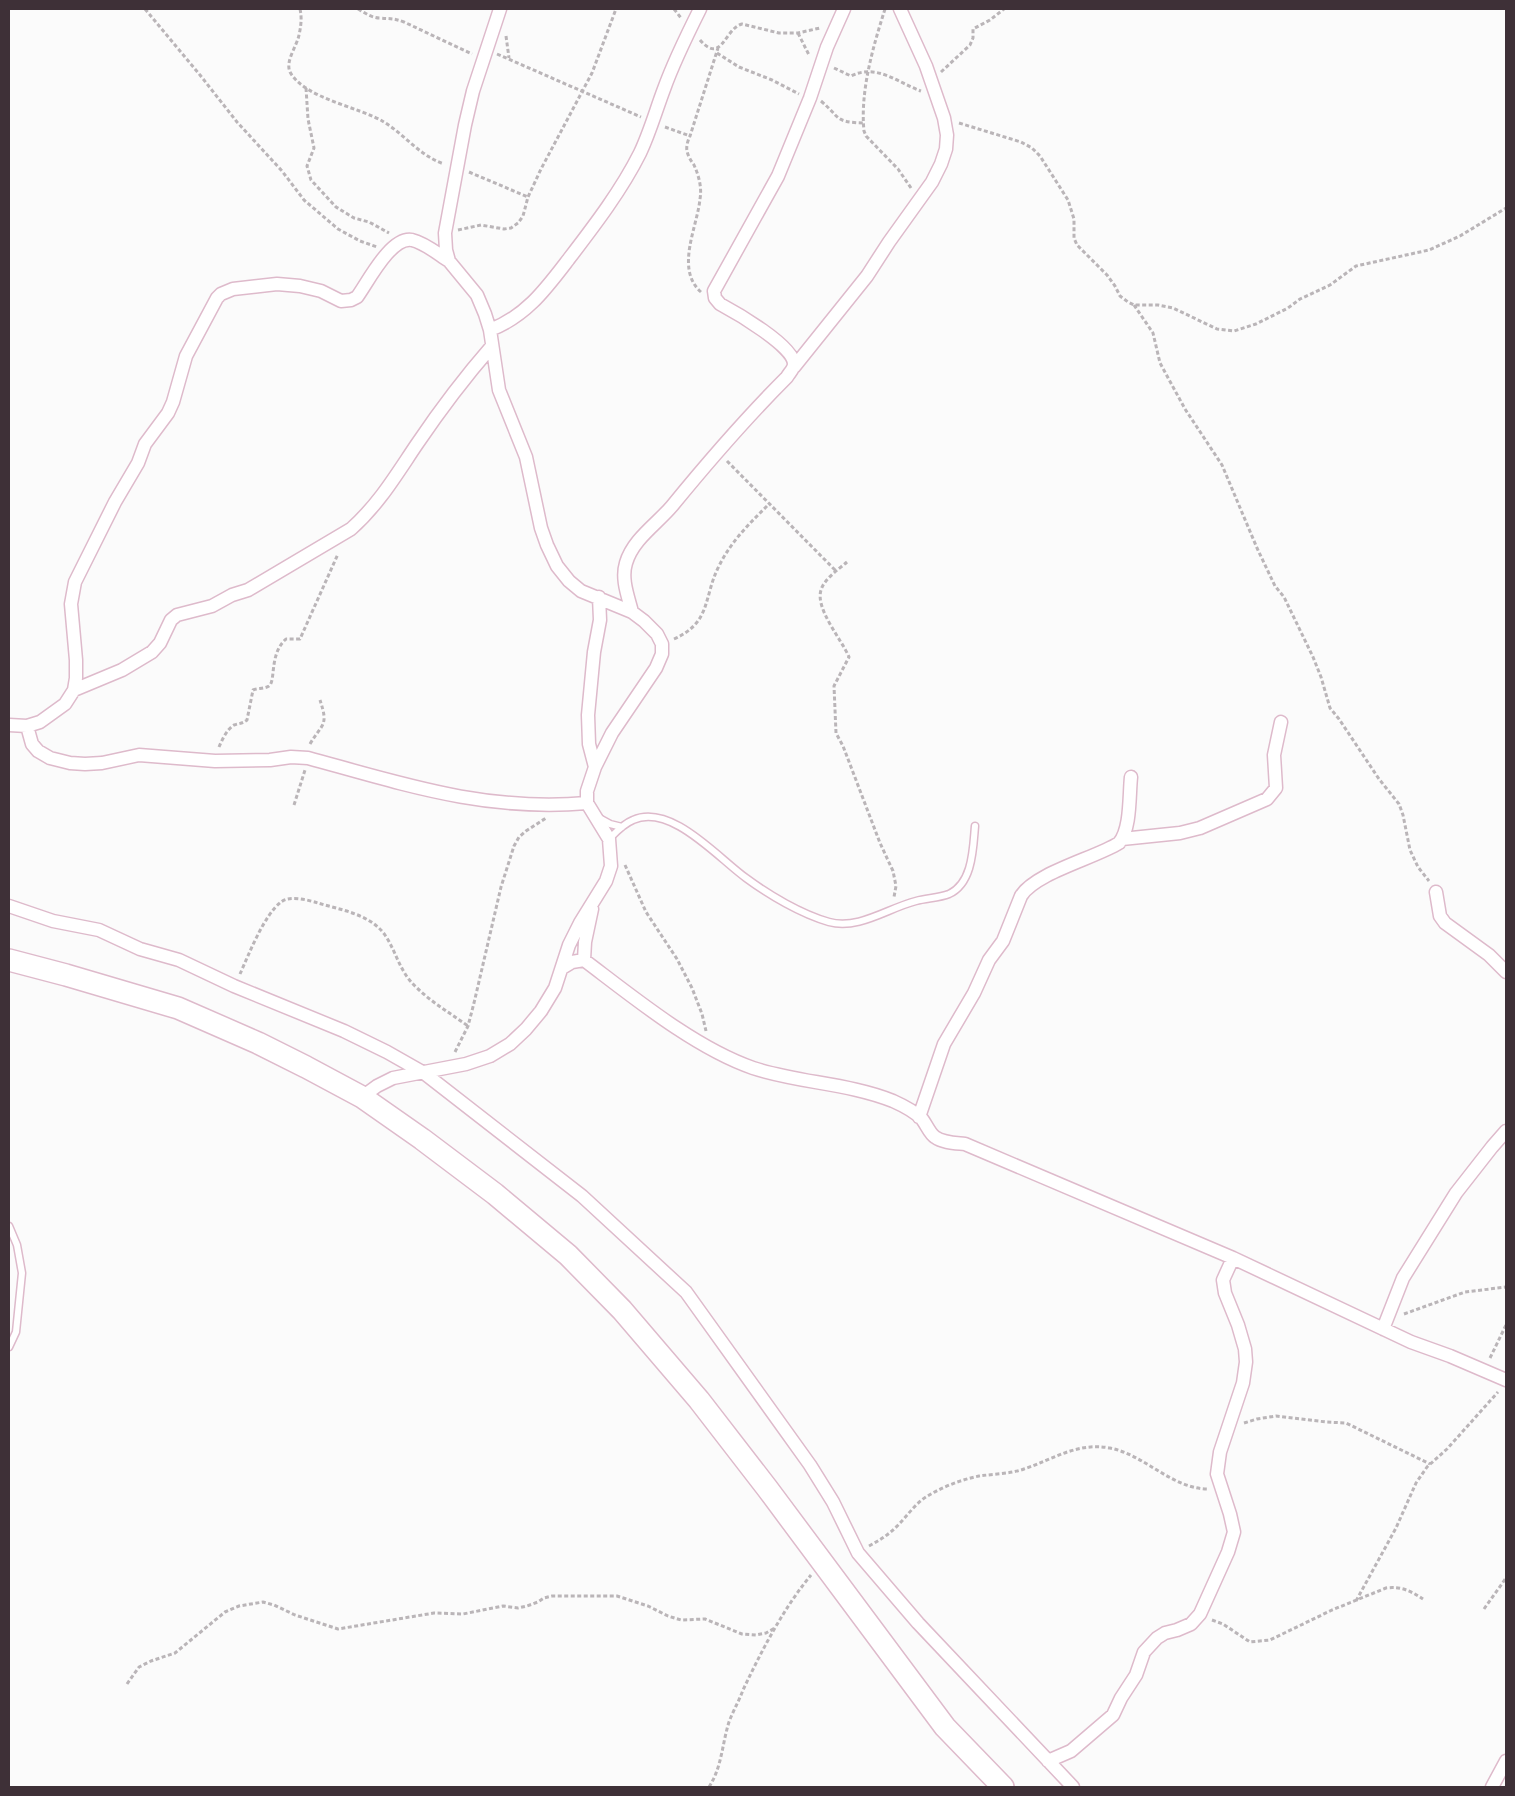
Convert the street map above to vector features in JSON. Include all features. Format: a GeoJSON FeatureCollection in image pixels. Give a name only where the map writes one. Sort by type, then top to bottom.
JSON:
{"type":"FeatureCollection","features":[{"type":"Feature","properties":{"kind":"highway"},"geometry":{"type":"LineString","coordinates":[[9,960],[178,1008],[306,1067],[362,1097],[495,1194],[568,1255],[600,1287],[699,1400],[822,1560],[945,1726],[1003,1787]]}},
{"type":"Feature","properties":{"kind":"street"},"geometry":{"type":"LineString","coordinates":[[449,261],[445,234],[472,91],[500,9]]}},
{"type":"Feature","properties":{"kind":"street"},"geometry":{"type":"LineString","coordinates":[[490,330],[504,325],[518,316],[542,293],[621,188],[653,122],[664,88],[700,9]]}},
{"type":"Feature","properties":{"kind":"street"},"geometry":{"type":"LineString","coordinates":[[794,367],[794,362],[786,350],[761,328],[720,304],[715,298],[714,291],[778,176],[810,98],[819,68],[844,9]]}},
{"type":"Feature","properties":{"kind":"street"},"geometry":{"type":"LineString","coordinates":[[632,612],[624,579],[630,553],[718,451],[787,377],[857,290],[919,202],[938,170],[946,149],[947,135],[944,118],[931,81],[900,9]]}},
{"type":"Feature","properties":{"kind":"street"},"geometry":{"type":"LineString","coordinates":[[9,725],[27,726],[40,722],[65,704],[74,690],[76,660],[71,604],[75,582],[115,502],[138,463],[145,444],[168,413],[186,356],[217,298],[221,294],[233,289],[277,284],[300,286],[321,292],[341,301],[351,300],[357,297],[388,252],[402,240],[410,240],[421,244],[449,261],[477,296],[490,330],[499,390],[526,457],[541,528],[557,566],[582,591],[632,612],[657,634],[662,644],[662,654],[656,668],[612,733],[595,767],[587,791],[587,803],[610,843],[611,866],[606,881],[569,944],[555,988],[541,1012],[510,1044],[490,1056],[466,1064],[393,1078],[377,1086],[362,1097]]}},
{"type":"Feature","properties":{"kind":"street"},"geometry":{"type":"LineString","coordinates":[[74,690],[114,673],[152,652],[160,643],[171,620],[177,615],[212,606],[232,595],[248,590],[351,529],[381,499],[453,394],[492,346]]}},
{"type":"Feature","properties":{"kind":"street"},"geometry":{"type":"LineString","coordinates":[[595,767],[589,744],[588,715],[594,652],[600,620],[599,597]]}},
{"type":"Feature","properties":{"kind":"street"},"geometry":{"type":"LineString","coordinates":[[1122,839],[1180,833],[1200,828],[1267,799],[1276,788],[1274,755],[1281,722]]}},
{"type":"Feature","properties":{"kind":"street"},"geometry":{"type":"LineString","coordinates":[[27,726],[32,744],[38,751],[50,758],[70,763],[102,763],[139,755],[215,761],[247,761],[291,757],[308,758],[426,790],[467,799],[520,804],[565,805],[587,803]]}},
{"type":"Feature","properties":{"kind":"street"},"geometry":{"type":"LineString","coordinates":[[920,1117],[944,1044],[974,993],[989,960],[1003,941],[1024,891],[1042,879],[1076,862],[1115,846],[1122,839],[1128,812],[1130,777]]}},
{"type":"Feature","properties":{"kind":"street"},"geometry":{"type":"LineString","coordinates":[[1436,892],[1440,916],[1445,923],[1489,955],[1506,972]]}},
{"type":"Feature","properties":{"kind":"street"},"geometry":{"type":"LineString","coordinates":[[584,960],[585,942],[593,902]]}},
{"type":"Feature","properties":{"kind":"street"},"geometry":{"type":"LineString","coordinates":[[9,906],[53,921],[99,930],[140,949],[190,964],[234,986],[344,1031],[387,1052],[424,1073],[582,1196],[686,1292],[810,1465],[833,1502],[858,1553],[918,1623],[1073,1787]]}},
{"type":"Feature","properties":{"kind":"street"},"geometry":{"type":"LineString","coordinates":[[562,968],[572,962],[584,960],[634,997],[711,1049],[754,1068],[778,1075],[856,1089],[895,1102],[920,1117],[935,1137],[965,1144],[1233,1258],[1384,1324],[1411,1342],[1484,1371],[1503,1384]]}},
{"type":"Feature","properties":{"kind":"street"},"geometry":{"type":"LineString","coordinates":[[1384,1324],[1404,1278],[1456,1193],[1506,1131]]}},
{"type":"Feature","properties":{"kind":"street"},"geometry":{"type":"LineString","coordinates":[[1048,1761],[1071,1751],[1113,1715],[1136,1674],[1144,1652],[1157,1638],[1165,1633],[1191,1624],[1200,1614],[1228,1552],[1234,1532],[1217,1474],[1220,1452],[1243,1383],[1246,1362],[1245,1349],[1238,1325],[1224,1293],[1223,1280],[1233,1258]]}},
{"type":"Feature","properties":{"kind":"street"},"geometry":{"type":"LineString","coordinates":[[1492,1787],[1506,1761]]}},
{"type":"Feature","properties":{"kind":"lane"},"geometry":{"type":"LineString","coordinates":[[594,816],[610,824],[622,827]]}},
{"type":"Feature","properties":{"kind":"lane"},"geometry":{"type":"LineString","coordinates":[[610,843],[622,827],[632,820],[651,818],[666,821],[683,829],[706,844],[744,877],[762,889],[809,914],[830,922],[846,924],[860,922],[890,910],[957,890],[968,869],[973,852],[975,826]]}},
{"type":"Feature","properties":{"kind":"lane"},"geometry":{"type":"LineString","coordinates":[[9,1226],[17,1246],[22,1273],[16,1332],[9,1347]]}},
{"type":"Feature","properties":{"kind":"path"},"geometry":{"type":"LineString","coordinates":[[145,9],[237,122],[282,171],[304,200],[343,232],[388,252]]}},
{"type":"Feature","properties":{"kind":"path"},"geometry":{"type":"LineString","coordinates":[[300,9],[301,27],[289,68],[306,88],[386,123],[437,162],[457,167],[528,197]]}},
{"type":"Feature","properties":{"kind":"path"},"geometry":{"type":"LineString","coordinates":[[358,9],[373,17],[392,18],[404,22],[455,47],[509,58],[653,122],[690,136]]}},
{"type":"Feature","properties":{"kind":"path"},"geometry":{"type":"LineString","coordinates":[[445,234],[481,225],[504,229],[511,228],[518,223],[528,197],[598,59],[616,9]]}},
{"type":"Feature","properties":{"kind":"path"},"geometry":{"type":"LineString","coordinates":[[885,9],[869,72],[864,123],[866,136],[898,169],[919,202]]}},
{"type":"Feature","properties":{"kind":"path"},"geometry":{"type":"LineString","coordinates":[[931,81],[970,45],[973,38],[973,29],[990,20],[1004,9]]}},
{"type":"Feature","properties":{"kind":"path"},"geometry":{"type":"LineString","coordinates":[[715,298],[704,295],[697,289],[688,272],[688,258],[696,227],[701,188],[687,150],[718,48],[733,30],[742,24],[779,33],[798,33],[820,28],[838,20]]}},
{"type":"Feature","properties":{"kind":"path"},"geometry":{"type":"LineString","coordinates":[[690,29],[708,48],[714,50],[718,48]]}},
{"type":"Feature","properties":{"kind":"path"},"geometry":{"type":"LineString","coordinates":[[798,33],[810,57],[819,68],[831,68],[851,76],[862,72],[869,72],[895,78],[916,89],[935,95]]}},
{"type":"Feature","properties":{"kind":"path"},"geometry":{"type":"LineString","coordinates":[[717,53],[739,67],[823,102],[842,121],[864,123]]}},
{"type":"Feature","properties":{"kind":"path"},"geometry":{"type":"LineString","coordinates":[[306,88],[308,119],[314,148],[307,166],[311,180],[336,207],[354,218],[378,226],[402,240]]}},
{"type":"Feature","properties":{"kind":"path"},"geometry":{"type":"LineString","coordinates":[[944,118],[1021,142],[1032,148],[1040,156],[1068,200],[1074,219],[1074,238],[1078,245],[1107,274],[1120,296],[1134,305],[1153,333],[1160,363],[1185,409],[1222,465],[1275,586],[1284,597],[1296,624],[1304,636],[1321,677],[1330,708],[1343,724],[1379,779],[1399,804],[1410,850],[1418,867],[1436,892]]}},
{"type":"Feature","properties":{"kind":"path"},"geometry":{"type":"LineString","coordinates":[[1134,305],[1158,305],[1173,308],[1217,329],[1234,331],[1277,314],[1300,299],[1330,285],[1356,266],[1429,250],[1460,236],[1506,208]]}},
{"type":"Feature","properties":{"kind":"path"},"geometry":{"type":"LineString","coordinates":[[718,451],[836,571]]}},
{"type":"Feature","properties":{"kind":"path"},"geometry":{"type":"LineString","coordinates":[[662,644],[678,637],[696,625],[707,602],[719,566],[744,529],[770,503]]}},
{"type":"Feature","properties":{"kind":"path"},"geometry":{"type":"LineString","coordinates":[[215,761],[220,746],[229,730],[233,726],[244,723],[247,720],[253,690],[267,688],[272,682],[275,656],[278,648],[286,639],[300,639],[303,636],[310,615],[336,557],[351,529]]}},
{"type":"Feature","properties":{"kind":"path"},"geometry":{"type":"LineString","coordinates":[[848,562],[825,582],[820,597],[828,621],[849,657],[834,686],[835,729],[844,746],[880,843],[893,871],[896,886],[890,910]]}},
{"type":"Feature","properties":{"kind":"path"},"geometry":{"type":"LineString","coordinates":[[294,805],[308,758],[310,744],[321,730],[323,724],[324,716],[320,700]]}},
{"type":"Feature","properties":{"kind":"path"},"geometry":{"type":"LineString","coordinates":[[445,1067],[460,1045],[468,1026],[501,887],[514,846],[519,837],[526,831],[565,805]]}},
{"type":"Feature","properties":{"kind":"path"},"geometry":{"type":"LineString","coordinates":[[610,843],[624,864],[646,912],[677,959],[692,988],[702,1014],[711,1049]]}},
{"type":"Feature","properties":{"kind":"path"},"geometry":{"type":"LineString","coordinates":[[234,986],[254,942],[270,914],[282,901],[292,898],[367,918],[384,935],[403,973],[416,988],[468,1026]]}},
{"type":"Feature","properties":{"kind":"path"},"geometry":{"type":"LineString","coordinates":[[1384,1324],[1466,1292],[1506,1286]]}},
{"type":"Feature","properties":{"kind":"path"},"geometry":{"type":"LineString","coordinates":[[1484,1371],[1506,1325]]}},
{"type":"Feature","properties":{"kind":"path"},"geometry":{"type":"LineString","coordinates":[[1356,1601],[1396,1528],[1416,1483],[1430,1464],[1447,1449],[1503,1384]]}},
{"type":"Feature","properties":{"kind":"path"},"geometry":{"type":"LineString","coordinates":[[1227,1430],[1256,1419],[1276,1416],[1342,1422],[1430,1464]]}},
{"type":"Feature","properties":{"kind":"path"},"geometry":{"type":"LineString","coordinates":[[858,1553],[888,1536],[912,1508],[925,1498],[950,1484],[976,1477],[1022,1470],[1068,1451],[1090,1446],[1112,1448],[1132,1455],[1176,1480],[1200,1489],[1221,1490]]}},
{"type":"Feature","properties":{"kind":"path"},"geometry":{"type":"LineString","coordinates":[[709,1787],[720,1762],[729,1721],[750,1677],[775,1628],[799,1589],[822,1560]]}},
{"type":"Feature","properties":{"kind":"path"},"geometry":{"type":"LineString","coordinates":[[1484,1609],[1506,1578]]}},
{"type":"Feature","properties":{"kind":"path"},"geometry":{"type":"LineString","coordinates":[[1200,1614],[1223,1624],[1250,1642],[1270,1640],[1318,1616],[1386,1588],[1395,1587],[1410,1591],[1423,1599]]}},
{"type":"Feature","properties":{"kind":"path"},"geometry":{"type":"LineString","coordinates":[[127,1684],[139,1667],[151,1660],[175,1653],[225,1612],[239,1606],[263,1602],[338,1629],[434,1613],[463,1614],[503,1606],[518,1608],[552,1596],[616,1596],[648,1606],[681,1620],[706,1619],[742,1634],[756,1635],[766,1633],[775,1628]]}}]}
